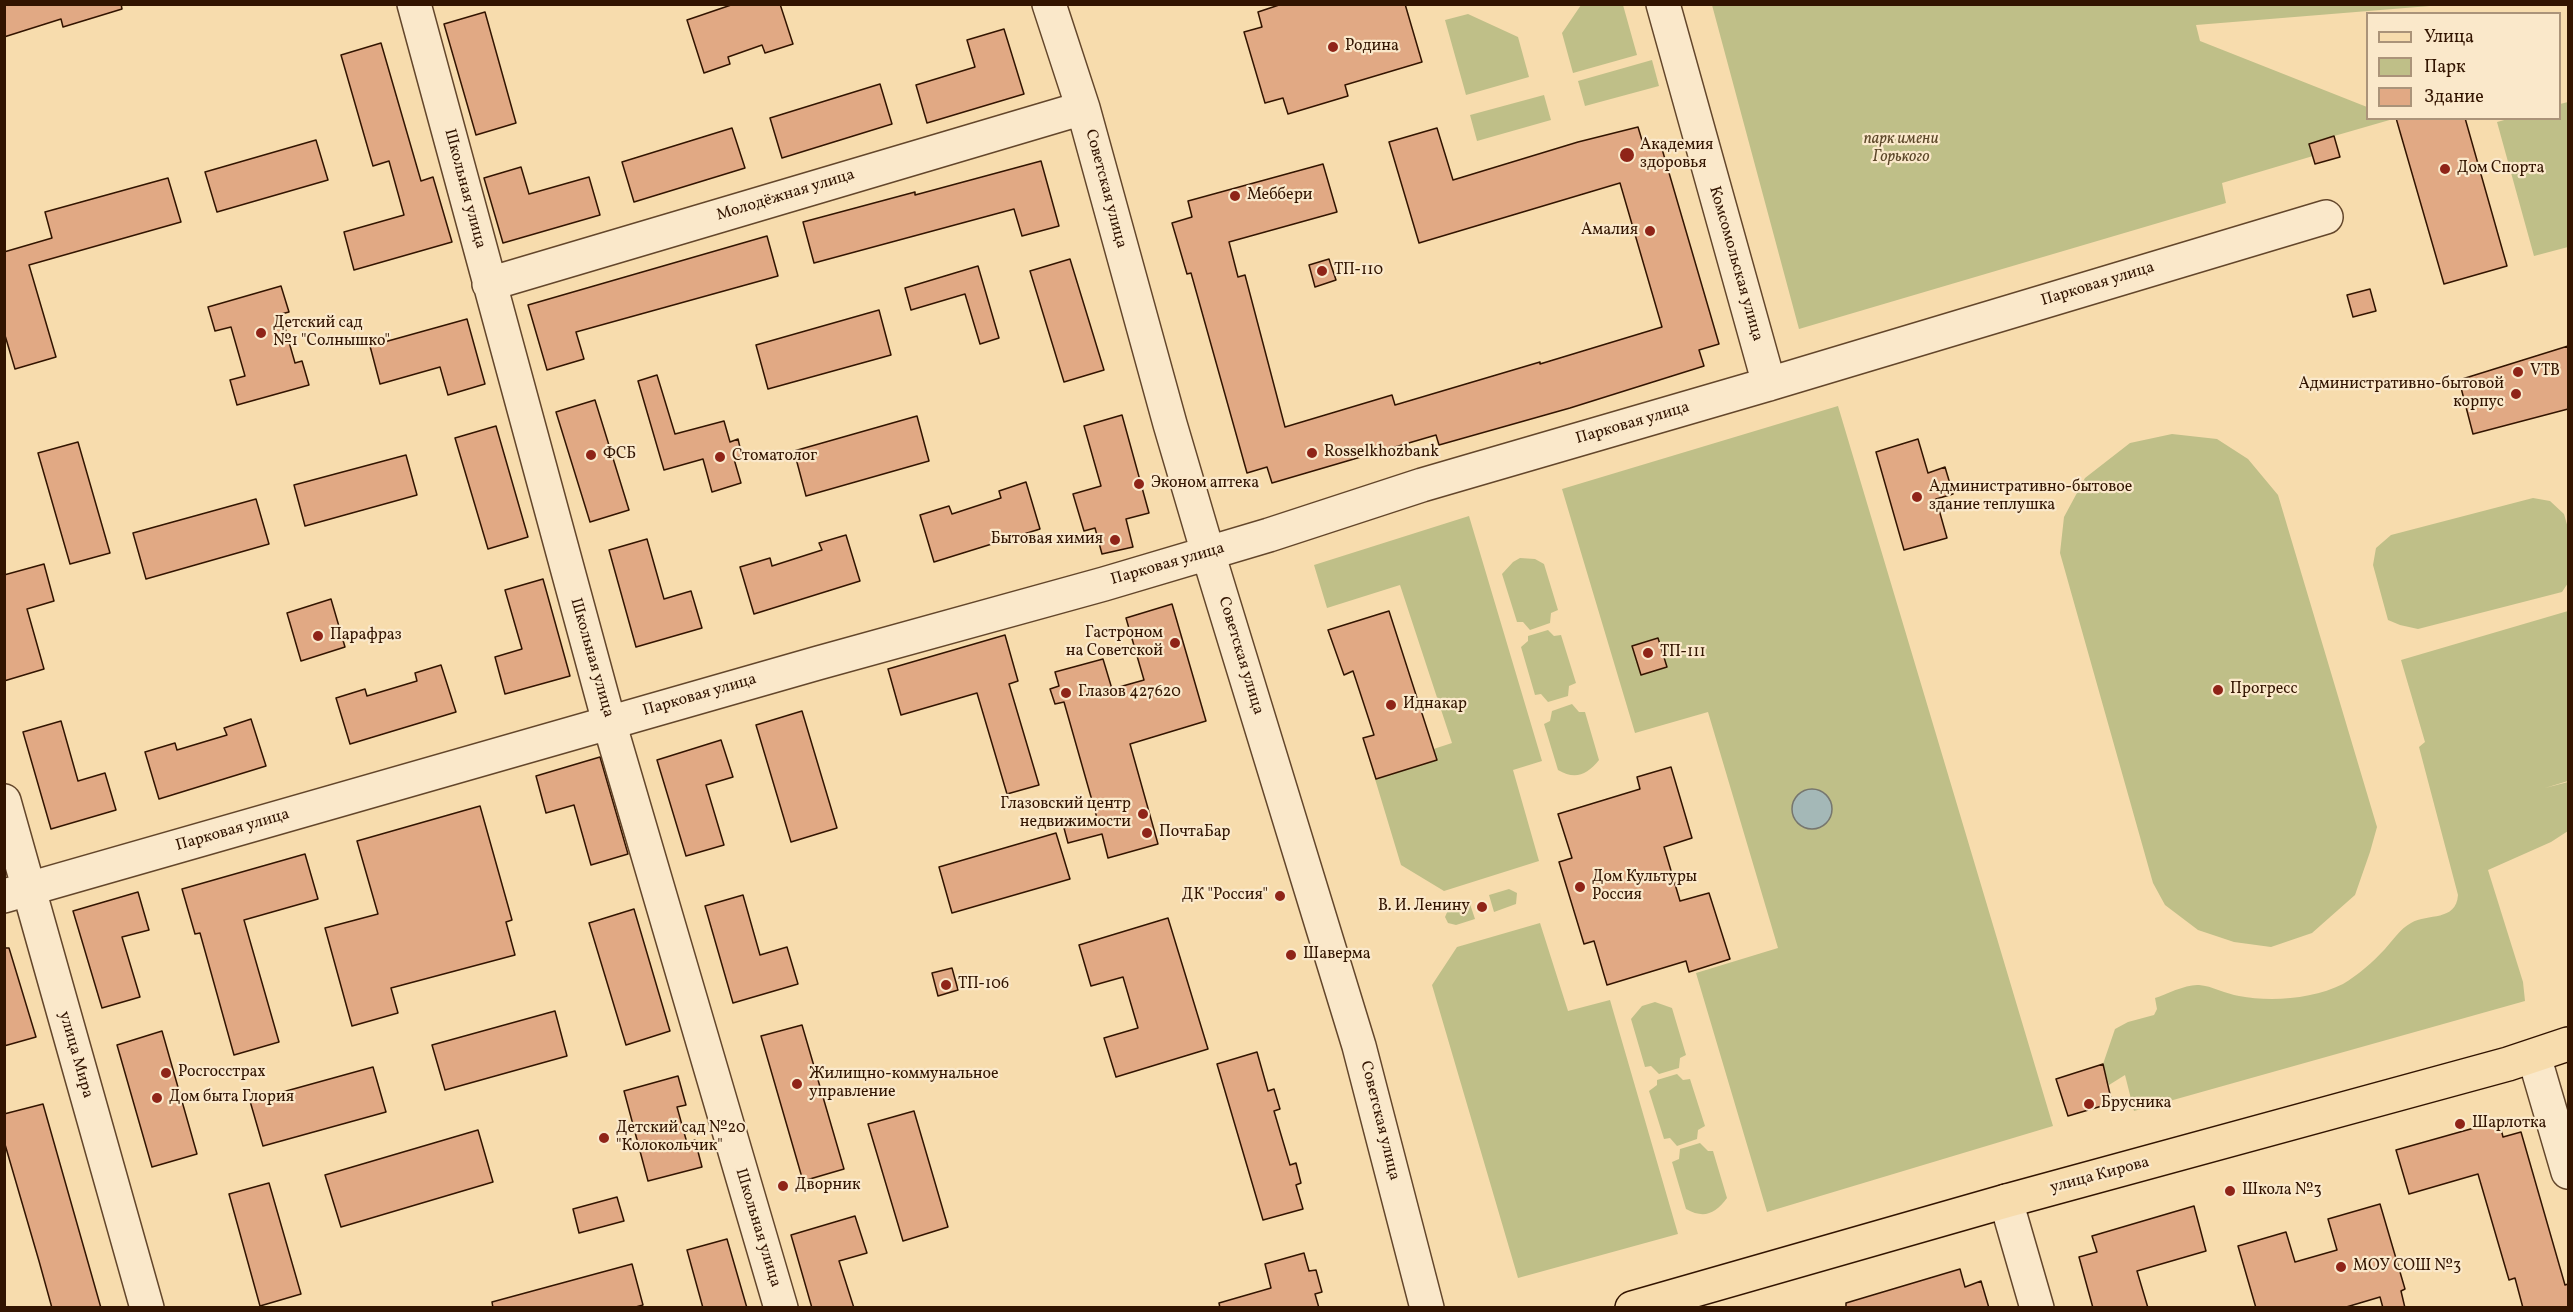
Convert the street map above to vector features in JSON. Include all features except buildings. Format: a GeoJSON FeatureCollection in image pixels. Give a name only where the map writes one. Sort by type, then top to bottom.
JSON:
{"type":"FeatureCollection","features":[{"type":"Feature","properties":{"kind":"main road","name":"улица Кирова"},"geometry":{"type":"LineString","coordinates":[[1632,1308],[2009,1212],[2547,1062],[2568,1044]]}},
{"type":"Feature","properties":{"kind":"main road","name":"улица Кирова"},"geometry":{"type":"LineString","coordinates":[[1715,1308],[2009,1212]]}},
{"type":"Feature","properties":{"kind":"street","name":"Школьная улица"},"geometry":{"type":"LineString","coordinates":[[414,4],[609,722],[781,1308]]}},
{"type":"Feature","properties":{"kind":"street","name":"Советская улица"},"geometry":{"type":"LineString","coordinates":[[1049,4],[1083,108],[1208,553],[1359,1046],[1427,1308]]}},
{"type":"Feature","properties":{"kind":"street","name":"Комсомольская улица"},"geometry":{"type":"LineString","coordinates":[[1663,4],[1769,384]]}},
{"type":"Feature","properties":{"kind":"street","name":"Молодёжная улица"},"geometry":{"type":"LineString","coordinates":[[489,284],[1083,108]]}},
{"type":"Feature","properties":{"kind":"street","name":"Парковая улица"},"geometry":{"type":"LineString","coordinates":[[17,893],[609,722],[1208,553],[1422,485],[2326,217]]}},
{"type":"Feature","properties":{"kind":"street","name":"улица Мира"},"geometry":{"type":"LineString","coordinates":[[4,801],[17,893],[147,1308]]}},
{"type":"Feature","properties":{"kind":"street"},"geometry":{"type":"LineString","coordinates":[[2547,1062],[2568,1172]]}},
{"type":"Feature","properties":{"kind":"street"},"geometry":{"type":"LineString","coordinates":[[2009,1212],[2037,1308]]}},
{"type":"Feature","properties":{"kind":"green space"},"geometry":{"type":"Polygon","coordinates":[[[1581,5],[1623,5],[1637,55],[1573,73],[1562,33],[1581,5]]]}},
{"type":"Feature","properties":{"kind":"green space","name":"парк имени Горького"},"geometry":{"type":"Polygon","coordinates":[[[1712,5],[2442,5],[2196,25],[2200,41],[2366,107],[2366,120],[2390,120],[2310,143],[2313,156],[2222,183],[2226,203],[1799,329],[1712,5]]]}},
{"type":"Feature","properties":{"kind":"green space"},"geometry":{"type":"Polygon","coordinates":[[[1468,14],[1518,37],[1529,77],[1466,95],[1445,20],[1468,14]]]}},
{"type":"Feature","properties":{"kind":"green space"},"geometry":{"type":"Polygon","coordinates":[[[1652,60],[1659,86],[1585,106],[1578,81],[1652,60]]]}},
{"type":"Feature","properties":{"kind":"green space"},"geometry":{"type":"Polygon","coordinates":[[[1544,95],[1551,120],[1477,141],[1470,115],[1544,95]]]}},
{"type":"Feature","properties":{"kind":"green space"},"geometry":{"type":"Polygon","coordinates":[[[2568,102],[2568,247],[2534,256],[2497,122],[2561,120],[2561,104],[2568,102]]]}},
{"type":"Feature","properties":{"kind":"green space"},"geometry":{"type":"Polygon","coordinates":[[[1838,406],[2053,1126],[1767,1212],[1696,973],[1778,948],[1708,712],[1635,733],[1562,489],[1838,406]]]}},
{"type":"Feature","properties":{"kind":"green space","name":"Прогресс"},"geometry":{"type":"Polygon","coordinates":[[[2172,434],[2217,439],[2248,459],[2278,495],[2377,827],[2355,895],[2312,933],[2271,947],[2234,942],[2198,930],[2165,905],[2153,883],[2060,553],[2064,517],[2085,478],[2130,443],[2172,434]]]}},
{"type":"Feature","properties":{"kind":"green space"},"geometry":{"type":"Polygon","coordinates":[[[2533,498],[2550,501],[2564,514],[2568,528],[2568,583],[2562,592],[2418,629],[2388,620],[2373,565],[2376,548],[2391,535],[2533,498]]]}},
{"type":"Feature","properties":{"kind":"green space"},"geometry":{"type":"Polygon","coordinates":[[[1469,516],[1542,761],[1513,770],[1539,861],[1444,891],[1401,865],[1372,769],[1452,743],[1400,585],[1327,608],[1314,565],[1469,516]]]}},
{"type":"Feature","properties":{"kind":"green space"},"geometry":{"type":"Polygon","coordinates":[[[1520,558],[1535,559],[1544,564],[1558,610],[1551,613],[1550,623],[1530,630],[1523,622],[1517,622],[1502,574],[1520,558]]]}},
{"type":"Feature","properties":{"kind":"green space"},"geometry":{"type":"Polygon","coordinates":[[[2568,611],[2568,781],[2545,788],[2568,782],[2568,831],[2551,842],[2488,870],[2523,982],[2525,1001],[2134,1111],[2125,1075],[2109,1085],[2103,1064],[2115,1029],[2128,1022],[2154,1015],[2157,1009],[2155,998],[2194,985],[2239,996],[2265,999],[2292,998],[2319,993],[2343,984],[2360,972],[2407,925],[2447,913],[2452,909],[2458,895],[2419,747],[2425,742],[2401,660],[2568,611]]]}},
{"type":"Feature","properties":{"kind":"green space"},"geometry":{"type":"Polygon","coordinates":[[[1548,630],[1554,636],[1561,635],[1576,683],[1569,686],[1568,696],[1548,702],[1541,694],[1535,695],[1521,647],[1528,641],[1528,636],[1548,630]]]}},
{"type":"Feature","properties":{"kind":"green space"},"geometry":{"type":"Polygon","coordinates":[[[1572,704],[1579,712],[1585,712],[1599,760],[1590,769],[1575,775],[1558,770],[1544,724],[1550,721],[1552,711],[1572,704]]]}},
{"type":"Feature","properties":{"kind":"green space"},"geometry":{"type":"Polygon","coordinates":[[[1509,889],[1517,893],[1516,904],[1494,912],[1489,895],[1509,889]]]}},
{"type":"Feature","properties":{"kind":"green space"},"geometry":{"type":"Polygon","coordinates":[[[1469,901],[1475,919],[1456,925],[1448,923],[1445,917],[1449,908],[1469,901]]]}},
{"type":"Feature","properties":{"kind":"green space"},"geometry":{"type":"Polygon","coordinates":[[[1540,923],[1568,1011],[1610,1000],[1678,1234],[1518,1278],[1432,985],[1457,947],[1540,923]]]}},
{"type":"Feature","properties":{"kind":"green space"},"geometry":{"type":"Polygon","coordinates":[[[1655,1002],[1672,1008],[1686,1055],[1680,1058],[1679,1068],[1659,1074],[1651,1066],[1645,1067],[1631,1019],[1642,1006],[1655,1002]]]}},
{"type":"Feature","properties":{"kind":"green space"},"geometry":{"type":"Polygon","coordinates":[[[1677,1074],[1683,1080],[1690,1079],[1705,1126],[1698,1130],[1697,1139],[1677,1146],[1670,1138],[1664,1139],[1649,1091],[1657,1085],[1657,1080],[1677,1074]]]}},
{"type":"Feature","properties":{"kind":"green space"},"geometry":{"type":"Polygon","coordinates":[[[1700,1143],[1708,1151],[1713,1151],[1727,1198],[1714,1211],[1704,1214],[1686,1209],[1672,1162],[1679,1159],[1680,1149],[1700,1143]]]}},
{"type":"Feature","properties":{"kind":"shaded area"},"geometry":{"type":"Polygon","coordinates":[[[1812,789],[1826,795],[1832,809],[1826,823],[1812,829],[1798,823],[1792,809],[1798,795],[1812,789]]]}},
{"type":"Feature","properties":{"kind":"place","name":"Родина"},"geometry":{"type":"Point","coordinates":[1333,47]}},
{"type":"Feature","properties":{"kind":"place","name":"Академия здоровья"},"geometry":{"type":"Point","coordinates":[1627,155]}},
{"type":"Feature","properties":{"kind":"place","name":"Дом Спорта"},"geometry":{"type":"Point","coordinates":[2445,169]}},
{"type":"Feature","properties":{"kind":"place","name":"Меббери"},"geometry":{"type":"Point","coordinates":[1235,196]}},
{"type":"Feature","properties":{"kind":"place","name":"Амалия"},"geometry":{"type":"Point","coordinates":[1650,231]}},
{"type":"Feature","properties":{"kind":"place","name":"ТП-110"},"geometry":{"type":"Point","coordinates":[1322,271]}},
{"type":"Feature","properties":{"kind":"place","name":"Детский сад №1 \"Солнышко\""},"geometry":{"type":"Point","coordinates":[261,333]}},
{"type":"Feature","properties":{"kind":"place","name":"VTB"},"geometry":{"type":"Point","coordinates":[2518,372]}},
{"type":"Feature","properties":{"kind":"place","name":"Административно-бытовой корпус"},"geometry":{"type":"Point","coordinates":[2516,394]}},
{"type":"Feature","properties":{"kind":"place","name":"Rosselkhozbank"},"geometry":{"type":"Point","coordinates":[1312,453]}},
{"type":"Feature","properties":{"kind":"place","name":"ФСБ"},"geometry":{"type":"Point","coordinates":[591,455]}},
{"type":"Feature","properties":{"kind":"place","name":"Стоматолог"},"geometry":{"type":"Point","coordinates":[720,457]}},
{"type":"Feature","properties":{"kind":"place","name":"Эконом аптека"},"geometry":{"type":"Point","coordinates":[1139,484]}},
{"type":"Feature","properties":{"kind":"place","name":"Административно-бытовое здание теплушка"},"geometry":{"type":"Point","coordinates":[1917,497]}},
{"type":"Feature","properties":{"kind":"place","name":"Бытовая химия"},"geometry":{"type":"Point","coordinates":[1115,540]}},
{"type":"Feature","properties":{"kind":"place","name":"Парафраз"},"geometry":{"type":"Point","coordinates":[318,636]}},
{"type":"Feature","properties":{"kind":"place","name":"Гастроном на Советской"},"geometry":{"type":"Point","coordinates":[1175,643]}},
{"type":"Feature","properties":{"kind":"place","name":"ТП-111"},"geometry":{"type":"Point","coordinates":[1648,653]}},
{"type":"Feature","properties":{"kind":"place","name":"Прогресс"},"geometry":{"type":"Point","coordinates":[2218,690]}},
{"type":"Feature","properties":{"kind":"place","name":"Глазов 427620"},"geometry":{"type":"Point","coordinates":[1066,693]}},
{"type":"Feature","properties":{"kind":"place","name":"Иднакар"},"geometry":{"type":"Point","coordinates":[1391,705]}},
{"type":"Feature","properties":{"kind":"place","name":"Глазовский центр недвижимости"},"geometry":{"type":"Point","coordinates":[1143,814]}},
{"type":"Feature","properties":{"kind":"place","name":"ПочтаБар"},"geometry":{"type":"Point","coordinates":[1147,833]}},
{"type":"Feature","properties":{"kind":"place","name":"Дом Культуры Россия"},"geometry":{"type":"Point","coordinates":[1580,887]}},
{"type":"Feature","properties":{"kind":"place","name":"ДК \"Россия\""},"geometry":{"type":"Point","coordinates":[1280,896]}},
{"type":"Feature","properties":{"kind":"place","name":"В. И. Ленину"},"geometry":{"type":"Point","coordinates":[1482,907]}},
{"type":"Feature","properties":{"kind":"place","name":"Шаверма"},"geometry":{"type":"Point","coordinates":[1291,955]}},
{"type":"Feature","properties":{"kind":"place","name":"ТП-106"},"geometry":{"type":"Point","coordinates":[946,985]}},
{"type":"Feature","properties":{"kind":"place","name":"Росгосстрах"},"geometry":{"type":"Point","coordinates":[166,1073]}},
{"type":"Feature","properties":{"kind":"place","name":"Жилищно-коммунальное управление"},"geometry":{"type":"Point","coordinates":[797,1084]}},
{"type":"Feature","properties":{"kind":"place","name":"Дом быта Глория"},"geometry":{"type":"Point","coordinates":[157,1098]}},
{"type":"Feature","properties":{"kind":"place","name":"Брусника"},"geometry":{"type":"Point","coordinates":[2089,1104]}},
{"type":"Feature","properties":{"kind":"place","name":"Шарлотка"},"geometry":{"type":"Point","coordinates":[2460,1124]}},
{"type":"Feature","properties":{"kind":"place","name":"Детский сад №20 \"Колокольчик\""},"geometry":{"type":"Point","coordinates":[604,1138]}},
{"type":"Feature","properties":{"kind":"place","name":"Дворник"},"geometry":{"type":"Point","coordinates":[783,1186]}},
{"type":"Feature","properties":{"kind":"place","name":"Школа №3"},"geometry":{"type":"Point","coordinates":[2230,1191]}},
{"type":"Feature","properties":{"kind":"place","name":"МОУ СОШ №3"},"geometry":{"type":"Point","coordinates":[2341,1267]}}]}
